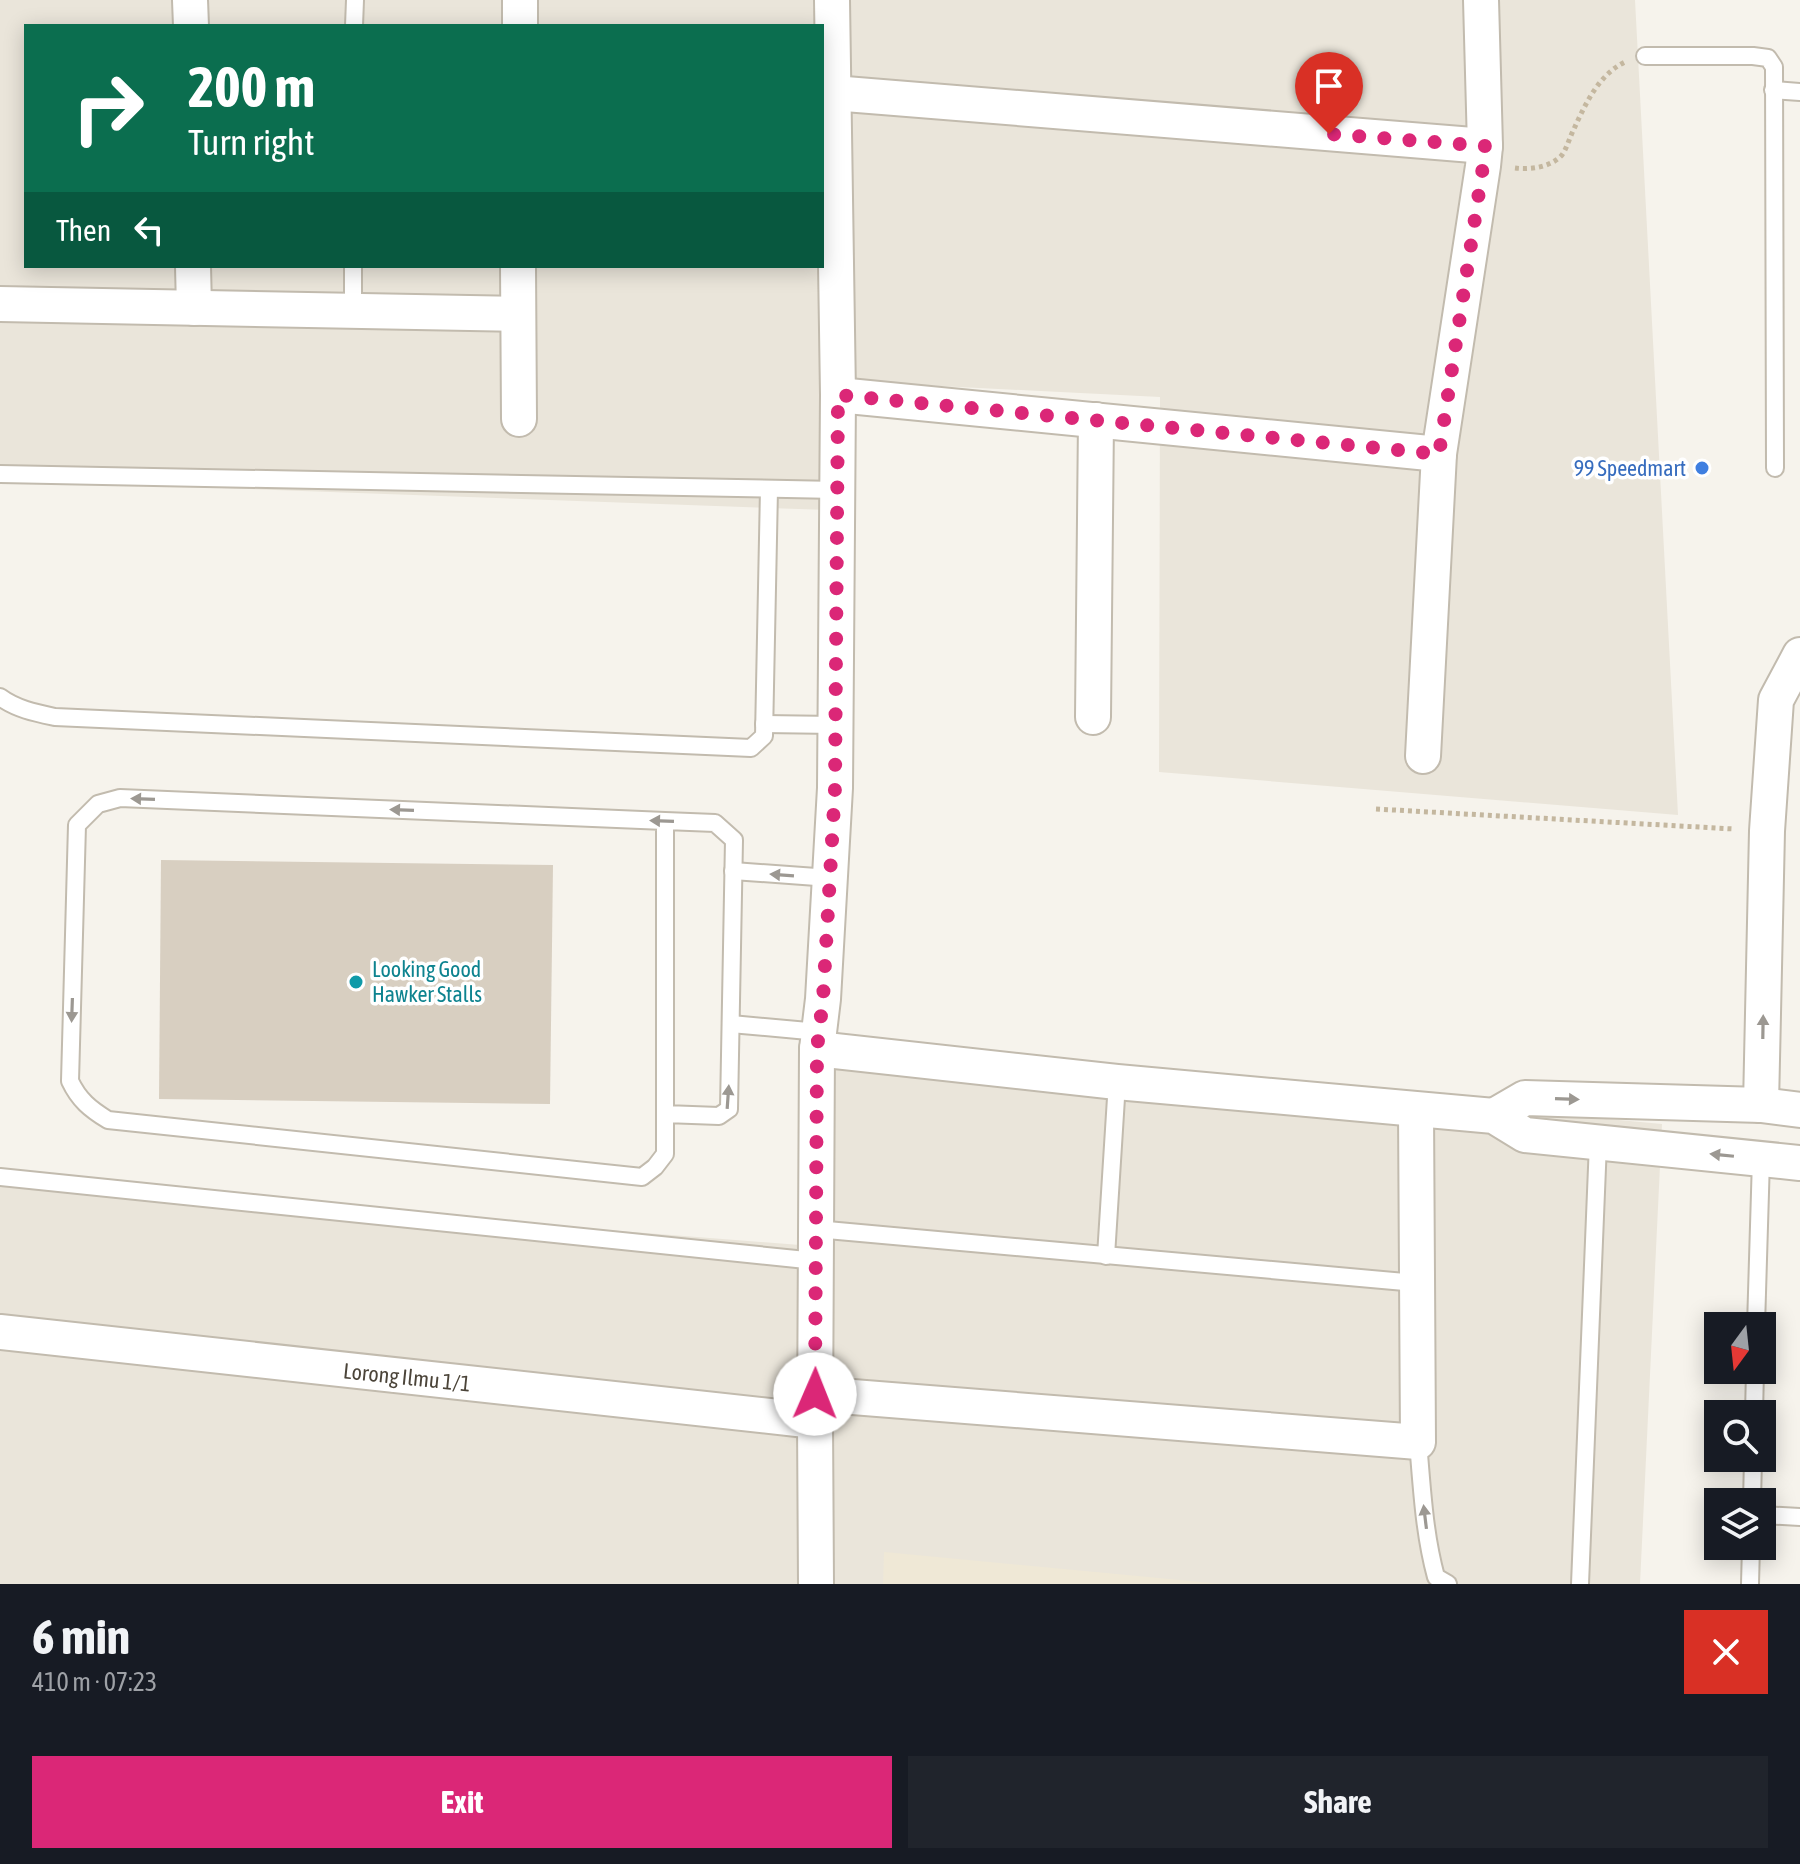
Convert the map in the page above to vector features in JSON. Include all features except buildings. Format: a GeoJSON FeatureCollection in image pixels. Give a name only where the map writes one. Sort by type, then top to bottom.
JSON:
{"type":"FeatureCollection","features":[{"type":"Feature","properties":{"kind":"street"},"geometry":{"type":"LineString","coordinates":[[190,0],[191,24]]}},
{"type":"Feature","properties":{"kind":"street"},"geometry":{"type":"LineString","coordinates":[[520,0],[520,24]]}},
{"type":"Feature","properties":{"kind":"street"},"geometry":{"type":"LineString","coordinates":[[816,1584],[818,1040],[835,788],[838,395],[832,0]]}},
{"type":"Feature","properties":{"kind":"street"},"geometry":{"type":"LineString","coordinates":[[1423,756],[1439,454],[1484,156],[1481,0]]}},
{"type":"Feature","properties":{"kind":"street"},"geometry":{"type":"LineString","coordinates":[[833,93],[1484,156]]}},
{"type":"Feature","properties":{"kind":"street"},"geometry":{"type":"LineString","coordinates":[[193,268],[194,308]]}},
{"type":"Feature","properties":{"kind":"street"},"geometry":{"type":"LineString","coordinates":[[518,268],[519,419]]}},
{"type":"Feature","properties":{"kind":"street"},"geometry":{"type":"LineString","coordinates":[[0,304],[517,314]]}},
{"type":"Feature","properties":{"kind":"street"},"geometry":{"type":"LineString","coordinates":[[838,395],[1439,454]]}},
{"type":"Feature","properties":{"kind":"street"},"geometry":{"type":"LineString","coordinates":[[1093,717],[1096,420]]}},
{"type":"Feature","properties":{"kind":"street"},"geometry":{"type":"LineString","coordinates":[[1761,1105],[1767,831],[1776,700],[1800,655]]}},
{"type":"Feature","properties":{"kind":"street"},"geometry":{"type":"LineString","coordinates":[[818,1040],[1117,1082],[1494,1116],[1525,1135],[1800,1163]]}},
{"type":"Feature","properties":{"kind":"street"},"geometry":{"type":"LineString","coordinates":[[1494,1116],[1525,1098],[1761,1105],[1800,1110]]}},
{"type":"Feature","properties":{"kind":"street"},"geometry":{"type":"LineString","coordinates":[[1416,1110],[1418,1442]]}},
{"type":"Feature","properties":{"kind":"street","name":"Lorong Ilmu 1/1"},"geometry":{"type":"LineString","coordinates":[[0,1332],[815,1407],[1418,1442]]}},
{"type":"Feature","properties":{"kind":"lane"},"geometry":{"type":"LineString","coordinates":[[354,24],[355,0]]}},
{"type":"Feature","properties":{"kind":"lane"},"geometry":{"type":"LineString","coordinates":[[1645,56],[1753,56],[1768,58],[1774,67],[1775,468]]}},
{"type":"Feature","properties":{"kind":"lane"},"geometry":{"type":"LineString","coordinates":[[1773,90],[1800,92]]}},
{"type":"Feature","properties":{"kind":"lane"},"geometry":{"type":"LineString","coordinates":[[353,268],[353,311]]}},
{"type":"Feature","properties":{"kind":"lane"},"geometry":{"type":"LineString","coordinates":[[0,474],[837,490]]}},
{"type":"Feature","properties":{"kind":"lane"},"geometry":{"type":"LineString","coordinates":[[0,697],[55,717],[751,748],[764,736],[769,489]]}},
{"type":"Feature","properties":{"kind":"lane"},"geometry":{"type":"LineString","coordinates":[[764,724],[835,725]]}},
{"type":"Feature","properties":{"kind":"lane"},"geometry":{"type":"LineString","coordinates":[[665,821],[665,1114],[665,1154],[642,1177],[108,1120],[77,1096],[70,1081],[77,825],[98,804],[120,798],[715,823],[734,840],[729,1109],[719,1116],[665,1114]]}},
{"type":"Feature","properties":{"kind":"lane"},"geometry":{"type":"LineString","coordinates":[[733,871],[830,878]]}},
{"type":"Feature","properties":{"kind":"lane"},"geometry":{"type":"LineString","coordinates":[[731,1024],[818,1040]]}},
{"type":"Feature","properties":{"kind":"lane"},"geometry":{"type":"LineString","coordinates":[[1106,1256],[1117,1082]]}},
{"type":"Feature","properties":{"kind":"lane"},"geometry":{"type":"LineString","coordinates":[[1580,1584],[1598,1143]]}},
{"type":"Feature","properties":{"kind":"lane"},"geometry":{"type":"LineString","coordinates":[[1756,1312],[1761,1159]]}},
{"type":"Feature","properties":{"kind":"lane"},"geometry":{"type":"LineString","coordinates":[[0,1177],[816,1245],[1106,1256],[1416,1283]]}},
{"type":"Feature","properties":{"kind":"lane"},"geometry":{"type":"LineString","coordinates":[[1418,1442],[1429,1554],[1436,1577],[1448,1584]]}},
{"type":"Feature","properties":{"kind":"lane"},"geometry":{"type":"LineString","coordinates":[[1776,1516],[1800,1517]]}},
{"type":"Feature","properties":{"kind":"lane"},"geometry":{"type":"LineString","coordinates":[[1750,1584],[1751,1560]]}},
{"type":"Feature","properties":{"kind":"path"},"geometry":{"type":"LineString","coordinates":[[1484,156],[1526,169],[1551,164],[1564,153],[1606,73],[1622,63],[1645,56]]}},
{"type":"Feature","properties":{"kind":"path"},"geometry":{"type":"LineString","coordinates":[[1376,809],[1767,831]]}},
{"type":"Feature","properties":{"kind":"shaded area"},"geometry":{"type":"Polygon","coordinates":[[[0,0],[1635,0],[1678,815],[1159,772],[1160,397],[820,380],[827,510],[0,480],[0,0]]]}},
{"type":"Feature","properties":{"kind":"shaded area"},"geometry":{"type":"Polygon","coordinates":[[[808,1045],[1662,1124],[1640,1584],[0,1584],[0,1183],[800,1245],[808,1045]]]}},
{"type":"Feature","properties":{"kind":"shaded area"},"geometry":{"type":"Polygon","coordinates":[[[884,1552],[1222,1584],[883,1584],[884,1552]]]}},
{"type":"Feature","properties":{"kind":"place","name":"99 Speedmart"},"geometry":{"type":"Point","coordinates":[1702,468]}},
{"type":"Feature","properties":{"kind":"place","name":"Looking Good Hawker Stalls"},"geometry":{"type":"Point","coordinates":[356,982]}},
{"type":"Feature","properties":{"kind":"route"},"geometry":{"type":"LineString","coordinates":[[815,1394],[817,1049],[823,999],[835,788],[838,395],[1439,454],[1485,146],[1329,134]]}}]}
